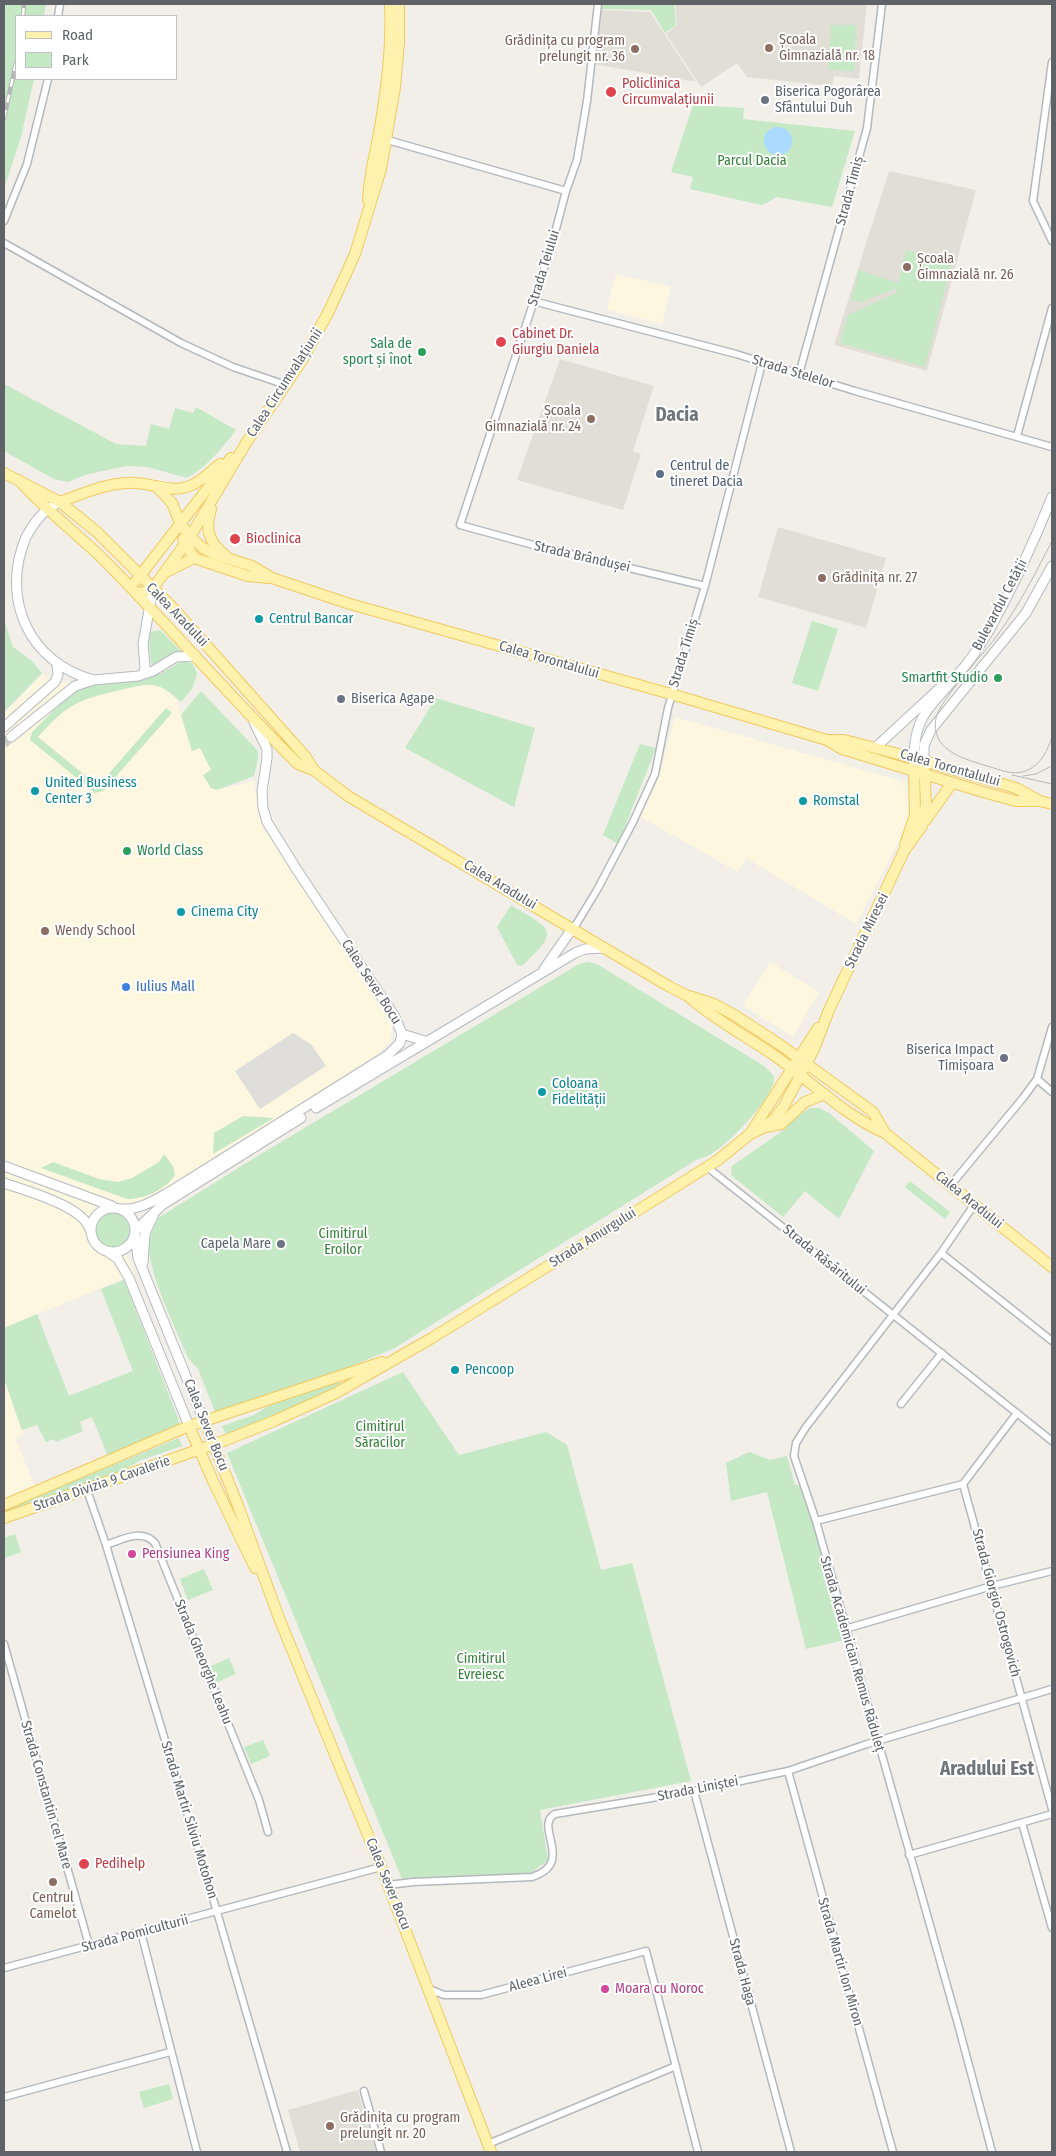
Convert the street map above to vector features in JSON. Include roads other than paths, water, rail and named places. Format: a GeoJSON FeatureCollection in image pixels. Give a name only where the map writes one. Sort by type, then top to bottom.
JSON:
{"type":"FeatureCollection","features":[{"type":"Feature","properties":{"kind":"main road","name":"Calea Circumvalațiunii"},"geometry":{"type":"LineString","coordinates":[[153,588],[187,540],[246,443],[305,356],[330,311],[355,254],[367,211],[378,183],[389,56],[390,4]]}},
{"type":"Feature","properties":{"kind":"main road","name":"Calea Circumvalațiunii"},"geometry":{"type":"LineString","coordinates":[[383,138],[398,64],[399,4]]}},
{"type":"Feature","properties":{"kind":"main road","name":"Calea Circumvalațiunii"},"geometry":{"type":"LineString","coordinates":[[231,457],[246,443]]}},
{"type":"Feature","properties":{"kind":"main road"},"geometry":{"type":"LineString","coordinates":[[196,656],[176,657],[153,671],[131,678],[94,680],[80,677],[57,665],[36,645],[22,622],[17,608],[12,579],[13,567],[23,543],[41,513],[60,502],[116,484],[136,483],[172,488],[190,486],[231,457]]}},
{"type":"Feature","properties":{"kind":"main road"},"geometry":{"type":"LineString","coordinates":[[153,588],[142,593],[135,592],[135,584],[139,576],[231,457]]}},
{"type":"Feature","properties":{"kind":"main road","name":"Calea Aradului"},"geometry":{"type":"LineString","coordinates":[[4,473],[60,502],[97,532],[153,588],[249,692],[305,756],[315,771]]}},
{"type":"Feature","properties":{"kind":"main road","name":"Calea Aradului"},"geometry":{"type":"LineString","coordinates":[[19,480],[47,509],[86,542],[149,605],[247,712],[298,764],[315,771],[348,796],[686,995],[707,1013],[791,1068],[864,1124],[885,1133],[1052,1267]]}},
{"type":"Feature","properties":{"kind":"main road"},"geometry":{"type":"LineString","coordinates":[[156,486],[172,503],[194,558],[163,574]]}},
{"type":"Feature","properties":{"kind":"main road","name":"Bulevardul Cetății"},"geometry":{"type":"LineString","coordinates":[[914,758],[915,736],[921,719],[958,675],[990,628],[1052,497]]}},
{"type":"Feature","properties":{"kind":"main road"},"geometry":{"type":"LineString","coordinates":[[212,501],[208,519],[208,536],[216,547],[234,560]]}},
{"type":"Feature","properties":{"kind":"main road","name":"Calea Torontalului"},"geometry":{"type":"LineString","coordinates":[[187,540],[214,554],[252,566],[272,578],[350,604],[827,740],[842,749],[952,783],[1016,800],[1040,801],[1052,804]]}},
{"type":"Feature","properties":{"kind":"main road","name":"Calea Torontalului"},"geometry":{"type":"LineString","coordinates":[[194,558],[248,576],[272,578]]}},
{"type":"Feature","properties":{"kind":"main road","name":"Bulevardul Cetății"},"geometry":{"type":"LineString","coordinates":[[924,761],[924,745],[931,730],[1026,613],[1052,566]]}},
{"type":"Feature","properties":{"kind":"main road"},"geometry":{"type":"LineString","coordinates":[[144,674],[146,667],[143,644],[153,588]]}},
{"type":"Feature","properties":{"kind":"main road"},"geometry":{"type":"LineString","coordinates":[[4,727],[54,682],[58,675],[57,665]]}},
{"type":"Feature","properties":{"kind":"main road"},"geometry":{"type":"LineString","coordinates":[[876,747],[933,693],[958,675]]}},
{"type":"Feature","properties":{"kind":"main road"},"geometry":{"type":"LineString","coordinates":[[11,737],[69,690],[94,680]]}},
{"type":"Feature","properties":{"kind":"main road","name":"Calea Sever Bocu"},"geometry":{"type":"LineString","coordinates":[[119,1209],[137,1208],[147,1204],[351,1080],[388,1056],[400,1043],[402,1034],[395,1016],[308,887],[267,822],[262,808],[262,791],[267,758],[266,750],[256,724],[247,712]]}},
{"type":"Feature","properties":{"kind":"main road","name":"Calea Torontalului"},"geometry":{"type":"LineString","coordinates":[[827,740],[844,740],[876,747],[1016,788],[1040,801]]}},
{"type":"Feature","properties":{"kind":"main road","name":"Strada Miresei"},"geometry":{"type":"LineString","coordinates":[[904,852],[915,815],[914,758]]}},
{"type":"Feature","properties":{"kind":"main road","name":"Strada Miresei"},"geometry":{"type":"LineString","coordinates":[[800,1075],[803,1060],[829,1010],[904,852],[922,826],[926,804],[924,761]]}},
{"type":"Feature","properties":{"kind":"main road"},"geometry":{"type":"LineString","coordinates":[[922,826],[952,783]]}},
{"type":"Feature","properties":{"kind":"main road"},"geometry":{"type":"LineString","coordinates":[[539,974],[572,928]]}},
{"type":"Feature","properties":{"kind":"main road"},"geometry":{"type":"LineString","coordinates":[[4,1183],[76,1211],[86,1221],[97,1246],[106,1251],[118,1251],[125,1248],[132,1240],[135,1232],[159,1207],[220,1167],[425,1041],[581,950],[605,948]]}},
{"type":"Feature","properties":{"kind":"main road","name":"Calea Aradului"},"geometry":{"type":"LineString","coordinates":[[686,995],[714,1004],[736,1016],[803,1060],[874,1112],[885,1133]]}},
{"type":"Feature","properties":{"kind":"main road"},"geometry":{"type":"LineString","coordinates":[[402,1034],[425,1041]]}},
{"type":"Feature","properties":{"kind":"main road","name":"Strada Miresei"},"geometry":{"type":"LineString","coordinates":[[791,1068],[803,1060]]}},
{"type":"Feature","properties":{"kind":"main road","name":"Strada Amurgului"},"geometry":{"type":"LineString","coordinates":[[750,1134],[791,1068]]}},
{"type":"Feature","properties":{"kind":"main road","name":"Strada Amurgului"},"geometry":{"type":"LineString","coordinates":[[214,1445],[336,1393],[432,1338],[707,1167],[750,1134],[765,1127],[775,1118],[784,1106],[800,1075]]}},
{"type":"Feature","properties":{"kind":"main road"},"geometry":{"type":"LineString","coordinates":[[765,1127],[780,1124],[805,1102],[825,1094]]}},
{"type":"Feature","properties":{"kind":"main road"},"geometry":{"type":"LineString","coordinates":[[4,1166],[119,1209],[132,1218],[135,1232]]}},
{"type":"Feature","properties":{"kind":"main road"},"geometry":{"type":"LineString","coordinates":[[142,1270],[142,1246],[145,1233],[159,1207]]}},
{"type":"Feature","properties":{"kind":"main road"},"geometry":{"type":"LineString","coordinates":[[91,1232],[92,1222],[99,1212],[106,1209],[119,1209]]}},
{"type":"Feature","properties":{"kind":"main road","name":"Calea Sever Bocu"},"geometry":{"type":"LineString","coordinates":[[135,1232],[136,1252],[142,1270],[214,1445],[279,1618],[381,1867],[490,2148]]}},
{"type":"Feature","properties":{"kind":"main road","name":"Calea Sever Bocu"},"geometry":{"type":"LineString","coordinates":[[106,1251],[118,1259],[129,1278],[199,1450],[279,1618]]}},
{"type":"Feature","properties":{"kind":"main road","name":"Strada Amurgului"},"geometry":{"type":"LineString","coordinates":[[204,1421],[379,1363],[432,1338]]}},
{"type":"Feature","properties":{"kind":"main road","name":"Strada Divizia 9 Cavalerie"},"geometry":{"type":"LineString","coordinates":[[4,1505],[204,1421]]}},
{"type":"Feature","properties":{"kind":"main road","name":"Strada Divizia 9 Cavalerie"},"geometry":{"type":"LineString","coordinates":[[4,1518],[214,1445]]}},
{"type":"Feature","properties":{"kind":"street","name":"Strada Teiului"},"geometry":{"type":"LineString","coordinates":[[460,525],[552,244],[566,191],[577,160],[587,101],[598,4]]}},
{"type":"Feature","properties":{"kind":"street","name":"Strada Timiș"},"geometry":{"type":"LineString","coordinates":[[800,374],[866,132],[882,4]]}},
{"type":"Feature","properties":{"kind":"street"},"geometry":{"type":"LineString","coordinates":[[1052,62],[1033,201],[1052,241]]}},
{"type":"Feature","properties":{"kind":"street"},"geometry":{"type":"LineString","coordinates":[[4,221],[27,164],[48,80]]}},
{"type":"Feature","properties":{"kind":"street"},"geometry":{"type":"LineString","coordinates":[[383,138],[566,191]]}},
{"type":"Feature","properties":{"kind":"street"},"geometry":{"type":"LineString","coordinates":[[4,243],[181,343],[234,367],[286,385]]}},
{"type":"Feature","properties":{"kind":"street","name":"Strada Stelelor"},"geometry":{"type":"LineString","coordinates":[[533,300],[736,354],[1052,447]]}},
{"type":"Feature","properties":{"kind":"street"},"geometry":{"type":"LineString","coordinates":[[1017,436],[1052,308]]}},
{"type":"Feature","properties":{"kind":"street","name":"Strada Timiș"},"geometry":{"type":"LineString","coordinates":[[572,928],[597,890],[655,774],[671,694],[705,586],[762,363]]}},
{"type":"Feature","properties":{"kind":"street","name":"Strada Brândușei"},"geometry":{"type":"LineString","coordinates":[[460,525],[536,546],[705,586]]}},
{"type":"Feature","properties":{"kind":"street"},"geometry":{"type":"LineString","coordinates":[[950,1186],[1037,1079],[1052,1027]]}},
{"type":"Feature","properties":{"kind":"street"},"geometry":{"type":"LineString","coordinates":[[1037,1079],[1052,1092]]}},
{"type":"Feature","properties":{"kind":"street","name":"Strada Răsăritului"},"geometry":{"type":"LineString","coordinates":[[707,1167],[1052,1441]]}},
{"type":"Feature","properties":{"kind":"street","name":"Strada Academician Remus Răduleț"},"geometry":{"type":"LineString","coordinates":[[974,1205],[941,1253],[806,1427],[796,1443],[794,1456],[816,1522],[959,2028],[992,2152]]}},
{"type":"Feature","properties":{"kind":"street"},"geometry":{"type":"LineString","coordinates":[[941,1253],[1052,1341]]}},
{"type":"Feature","properties":{"kind":"street"},"geometry":{"type":"LineString","coordinates":[[901,1404],[942,1354]]}},
{"type":"Feature","properties":{"kind":"street"},"geometry":{"type":"LineString","coordinates":[[816,1522],[963,1484],[1018,1413]]}},
{"type":"Feature","properties":{"kind":"street","name":"Strada Giorgio Ostrogovich"},"geometry":{"type":"LineString","coordinates":[[963,1484],[1052,1809]]}},
{"type":"Feature","properties":{"kind":"street","name":"Strada Martir Silviu Motohon"},"geometry":{"type":"LineString","coordinates":[[87,1490],[106,1545],[217,1912],[287,2152]]}},
{"type":"Feature","properties":{"kind":"street","name":"Strada Gheorghe Leahu"},"geometry":{"type":"LineString","coordinates":[[106,1545],[136,1535],[151,1538],[155,1543],[259,1800],[268,1832]]}},
{"type":"Feature","properties":{"kind":"street"},"geometry":{"type":"LineString","coordinates":[[845,1630],[992,1586],[1052,1571]]}},
{"type":"Feature","properties":{"kind":"street","name":"Strada Constantin cel Mare"},"geometry":{"type":"LineString","coordinates":[[4,1644],[89,1945]]}},
{"type":"Feature","properties":{"kind":"street","name":"Strada Liniștei"},"geometry":{"type":"LineString","coordinates":[[388,1885],[536,1876],[548,1868],[553,1857],[547,1824],[548,1819],[555,1814],[694,1791],[788,1771],[877,1741],[1052,1689]]}},
{"type":"Feature","properties":{"kind":"street","name":"Strada Martir Ion Miron"},"geometry":{"type":"LineString","coordinates":[[788,1771],[893,2152]]}},
{"type":"Feature","properties":{"kind":"street","name":"Strada Haga"},"geometry":{"type":"LineString","coordinates":[[694,1791],[791,2152]]}},
{"type":"Feature","properties":{"kind":"street"},"geometry":{"type":"LineString","coordinates":[[909,1855],[1052,1814]]}},
{"type":"Feature","properties":{"kind":"street"},"geometry":{"type":"LineString","coordinates":[[1022,1823],[1052,1928]]}},
{"type":"Feature","properties":{"kind":"street","name":"Strada Pomiculturii"},"geometry":{"type":"LineString","coordinates":[[4,1968],[381,1867]]}},
{"type":"Feature","properties":{"kind":"street"},"geometry":{"type":"LineString","coordinates":[[141,1932],[197,2152]]}},
{"type":"Feature","properties":{"kind":"street","name":"Aleea Lirei"},"geometry":{"type":"LineString","coordinates":[[429,1989],[444,1995],[481,1995],[646,1952],[676,2066]]}},
{"type":"Feature","properties":{"kind":"street"},"geometry":{"type":"LineString","coordinates":[[4,2097],[170,2052]]}},
{"type":"Feature","properties":{"kind":"street"},"geometry":{"type":"LineString","coordinates":[[490,2148],[676,2066],[698,2152]]}},
{"type":"Feature","properties":{"kind":"street"},"geometry":{"type":"LineString","coordinates":[[364,2091],[381,2152]]}},
{"type":"Feature","properties":{"kind":"water"},"geometry":{"type":"Polygon","coordinates":[[[778,127],[788,131],[792,141],[788,151],[778,155],[768,151],[764,141],[768,131],[778,127]]]}},
{"type":"Feature","properties":{"kind":"tunnel"},"geometry":{"type":"LineString","coordinates":[[4,744],[11,737]]}},
{"type":"Feature","properties":{"kind":"tram line"},"geometry":{"type":"LineString","coordinates":[[1052,541],[1007,622],[939,710],[935,729],[942,745],[957,755],[1011,773],[1028,770],[1037,764],[1046,752],[1052,737]]}},
{"type":"Feature","properties":{"kind":"tram line"},"geometry":{"type":"LineString","coordinates":[[1023,776],[1036,774],[1052,766]]}},
{"type":"Feature","properties":{"kind":"tram line"},"geometry":{"type":"LineString","coordinates":[[1012,775],[1052,784]]}},
{"type":"Feature","properties":{"kind":"railway"},"geometry":{"type":"LineString","coordinates":[[23,15],[24,4]]}},
{"type":"Feature","properties":{"kind":"railway"},"geometry":{"type":"LineString","coordinates":[[4,118],[15,68]]}},
{"type":"Feature","properties":{"kind":"place","name":"Școala Gimnazială nr. 18"},"geometry":{"type":"Point","coordinates":[769,48]}},
{"type":"Feature","properties":{"kind":"place","name":"Grădinița cu program prelungit nr. 36"},"geometry":{"type":"Point","coordinates":[635,49]}},
{"type":"Feature","properties":{"kind":"place","name":"Policlinica Circumvalațiunii"},"geometry":{"type":"Point","coordinates":[611,92]}},
{"type":"Feature","properties":{"kind":"place","name":"Biserica Pogorârea Sfântului Duh"},"geometry":{"type":"Point","coordinates":[765,100]}},
{"type":"Feature","properties":{"kind":"place","name":"Școala Gimnazială nr. 26"},"geometry":{"type":"Point","coordinates":[907,267]}},
{"type":"Feature","properties":{"kind":"place","name":"Cabinet Dr. Giurgiu Daniela"},"geometry":{"type":"Point","coordinates":[501,342]}},
{"type":"Feature","properties":{"kind":"place","name":"Sala de sport și înot"},"geometry":{"type":"Point","coordinates":[422,352]}},
{"type":"Feature","properties":{"kind":"place","name":"Școala Gimnazială nr. 24"},"geometry":{"type":"Point","coordinates":[591,419]}},
{"type":"Feature","properties":{"kind":"place","name":"Centrul de tineret Dacia"},"geometry":{"type":"Point","coordinates":[660,474]}},
{"type":"Feature","properties":{"kind":"place","name":"Bioclinica"},"geometry":{"type":"Point","coordinates":[235,539]}},
{"type":"Feature","properties":{"kind":"place","name":"Grădinița nr. 27"},"geometry":{"type":"Point","coordinates":[822,578]}},
{"type":"Feature","properties":{"kind":"place","name":"Centrul Bancar"},"geometry":{"type":"Point","coordinates":[259,619]}},
{"type":"Feature","properties":{"kind":"place","name":"Smartfit Studio"},"geometry":{"type":"Point","coordinates":[998,678]}},
{"type":"Feature","properties":{"kind":"place","name":"Biserica Agape"},"geometry":{"type":"Point","coordinates":[341,699]}},
{"type":"Feature","properties":{"kind":"place","name":"United Business Center 3"},"geometry":{"type":"Point","coordinates":[35,791]}},
{"type":"Feature","properties":{"kind":"place","name":"Romstal"},"geometry":{"type":"Point","coordinates":[803,801]}},
{"type":"Feature","properties":{"kind":"place","name":"World Class"},"geometry":{"type":"Point","coordinates":[127,851]}},
{"type":"Feature","properties":{"kind":"place","name":"Cinema City"},"geometry":{"type":"Point","coordinates":[181,912]}},
{"type":"Feature","properties":{"kind":"place","name":"Wendy School"},"geometry":{"type":"Point","coordinates":[45,931]}},
{"type":"Feature","properties":{"kind":"place","name":"Iulius Mall"},"geometry":{"type":"Point","coordinates":[126,987]}},
{"type":"Feature","properties":{"kind":"place","name":"Biserica Impact Timișoara"},"geometry":{"type":"Point","coordinates":[1004,1058]}},
{"type":"Feature","properties":{"kind":"place","name":"Coloana Fidelității"},"geometry":{"type":"Point","coordinates":[542,1092]}},
{"type":"Feature","properties":{"kind":"place","name":"Capela Mare"},"geometry":{"type":"Point","coordinates":[281,1244]}},
{"type":"Feature","properties":{"kind":"place","name":"Pencoop"},"geometry":{"type":"Point","coordinates":[455,1370]}},
{"type":"Feature","properties":{"kind":"place","name":"Pensiunea King"},"geometry":{"type":"Point","coordinates":[132,1554]}},
{"type":"Feature","properties":{"kind":"place","name":"Pedihelp"},"geometry":{"type":"Point","coordinates":[84,1864]}},
{"type":"Feature","properties":{"kind":"place","name":"Centrul Camelot"},"geometry":{"type":"Point","coordinates":[53,1882]}},
{"type":"Feature","properties":{"kind":"place","name":"Moara cu Noroc"},"geometry":{"type":"Point","coordinates":[605,1989]}},
{"type":"Feature","properties":{"kind":"place","name":"Grădinița cu program prelungit nr. 20"},"geometry":{"type":"Point","coordinates":[330,2126]}},
{"type":"Feature","properties":{"kind":"district","name":"Dacia"},"geometry":{"type":"Point","coordinates":[677,416]}},
{"type":"Feature","properties":{"kind":"district","name":"Aradului Est"},"geometry":{"type":"Point","coordinates":[987,1770]}},
{"type":"Feature","properties":{"kind":"park label","name":"Parcul Dacia"},"geometry":{"type":"Point","coordinates":[752,161]}},
{"type":"Feature","properties":{"kind":"park label","name":"Cimitirul Eroilor"},"geometry":{"type":"Point","coordinates":[343,1242]}},
{"type":"Feature","properties":{"kind":"park label","name":"Cimitirul Săracilor"},"geometry":{"type":"Point","coordinates":[380,1435]}},
{"type":"Feature","properties":{"kind":"park label","name":"Cimitirul Evreiesc"},"geometry":{"type":"Point","coordinates":[481,1668]}}]}
